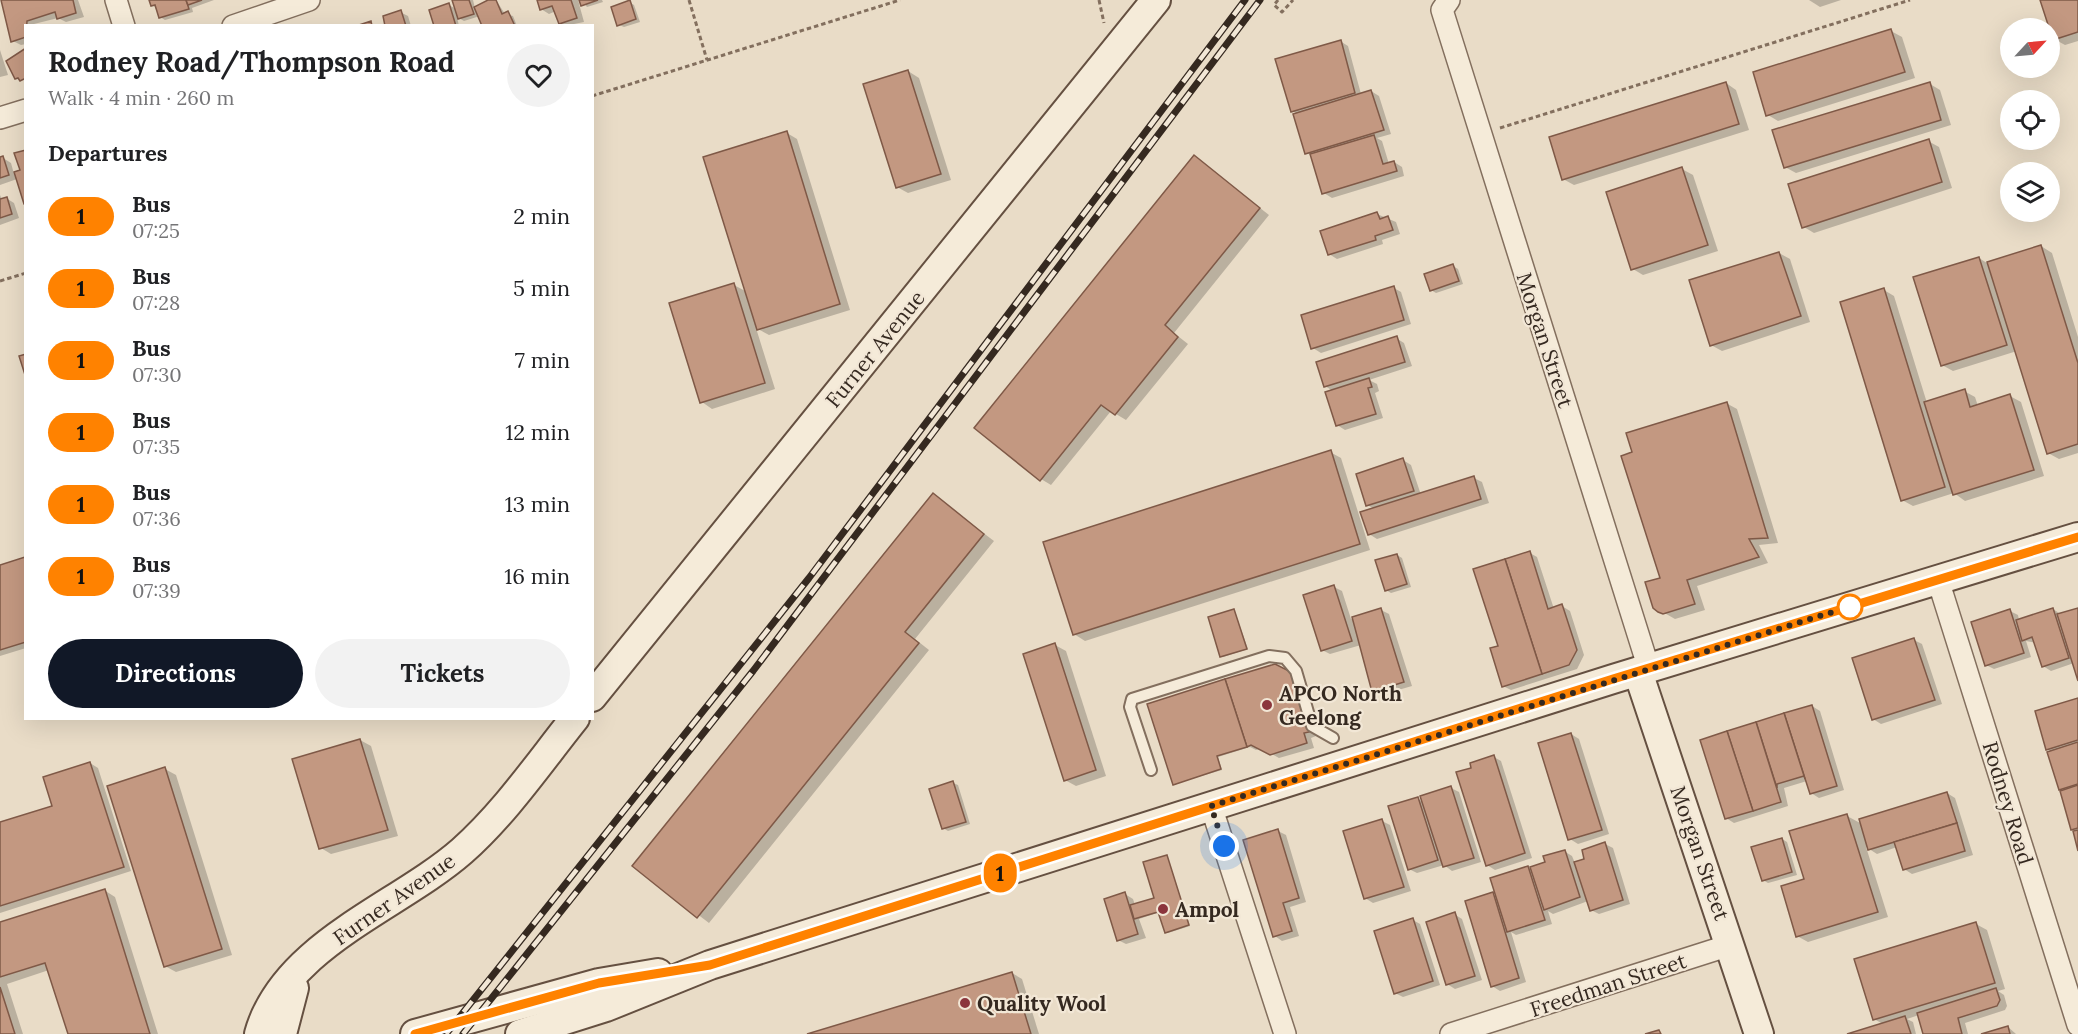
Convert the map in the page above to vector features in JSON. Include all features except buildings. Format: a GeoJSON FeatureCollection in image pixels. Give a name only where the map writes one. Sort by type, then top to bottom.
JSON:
{"type":"FeatureCollection","features":[{"type":"Feature","properties":{"kind":"main road","name":"Furner Avenue"},"geometry":{"type":"LineString","coordinates":[[594,695],[1156,0]]}},
{"type":"Feature","properties":{"kind":"main road"},"geometry":{"type":"LineString","coordinates":[[520,1034],[606,1007],[710,965],[1211,806],[2078,537]]}},
{"type":"Feature","properties":{"kind":"main road","name":"Morgan Street"},"geometry":{"type":"LineString","coordinates":[[1644,671],[1760,1034]]}},
{"type":"Feature","properties":{"kind":"main road","name":"Furner Avenue"},"geometry":{"type":"LineString","coordinates":[[259,1034],[269,1008],[302,966],[346,931],[430,878],[464,850],[490,824],[573,720]]}},
{"type":"Feature","properties":{"kind":"main road"},"geometry":{"type":"LineString","coordinates":[[415,1034],[599,983],[710,965]]}},
{"type":"Feature","properties":{"kind":"main road"},"geometry":{"type":"LineString","coordinates":[[282,1034],[288,1006],[302,966]]}},
{"type":"Feature","properties":{"kind":"street"},"geometry":{"type":"LineString","coordinates":[[117,0],[123,24]]}},
{"type":"Feature","properties":{"kind":"street"},"geometry":{"type":"LineString","coordinates":[[238,24],[309,0]]}},
{"type":"Feature","properties":{"kind":"street","name":"Morgan Street"},"geometry":{"type":"LineString","coordinates":[[1445,5],[1644,671]]}},
{"type":"Feature","properties":{"kind":"street"},"geometry":{"type":"LineString","coordinates":[[0,118],[24,111]]}},
{"type":"Feature","properties":{"kind":"street","name":"Rodney Road"},"geometry":{"type":"LineString","coordinates":[[1938,580],[2078,1025]]}},
{"type":"Feature","properties":{"kind":"street"},"geometry":{"type":"LineString","coordinates":[[1211,806],[1285,1034]]}},
{"type":"Feature","properties":{"kind":"street","name":"Freedman Street"},"geometry":{"type":"LineString","coordinates":[[1451,1034],[1514,1025],[1731,945]]}},
{"type":"Feature","properties":{"kind":"lane"},"geometry":{"type":"LineString","coordinates":[[1151,770],[1130,707],[1132,699],[1269,656],[1285,658],[1296,671],[1312,726],[1333,738]]}},
{"type":"Feature","properties":{"kind":"path"},"geometry":{"type":"LineString","coordinates":[[688,0],[707,60]]}},
{"type":"Feature","properties":{"kind":"path"},"geometry":{"type":"LineString","coordinates":[[594,95],[900,0]]}},
{"type":"Feature","properties":{"kind":"path"},"geometry":{"type":"LineString","coordinates":[[1099,0],[1104,23]]}},
{"type":"Feature","properties":{"kind":"path"},"geometry":{"type":"LineString","coordinates":[[1278,0],[1274,5],[1282,12],[1293,0]]}},
{"type":"Feature","properties":{"kind":"path"},"geometry":{"type":"LineString","coordinates":[[1500,128],[1910,0]]}},
{"type":"Feature","properties":{"kind":"path"},"geometry":{"type":"LineString","coordinates":[[0,281],[24,274]]}},
{"type":"Feature","properties":{"kind":"railway"},"geometry":{"type":"LineString","coordinates":[[446,1034],[809,578],[1245,0]]}},
{"type":"Feature","properties":{"kind":"railway"},"geometry":{"type":"LineString","coordinates":[[463,1034],[753,671],[1260,0]]}},
{"type":"Feature","properties":{"kind":"bus line","name":"1"},"geometry":{"type":"LineString","coordinates":[[415,1034],[599,983],[710,965],[1613,679],[2078,537]]}},
{"type":"Feature","properties":{"kind":"place","name":"APCO North Geelong"},"geometry":{"type":"Point","coordinates":[1267,705]}},
{"type":"Feature","properties":{"kind":"place","name":"Ampol"},"geometry":{"type":"Point","coordinates":[1163,909]}},
{"type":"Feature","properties":{"kind":"place","name":"Quality Wool"},"geometry":{"type":"Point","coordinates":[965,1003]}},
{"type":"Feature","properties":{"kind":"route"},"geometry":{"type":"LineString","coordinates":[[1224,846],[1211,806],[1852,606],[1850,607]]}}]}
